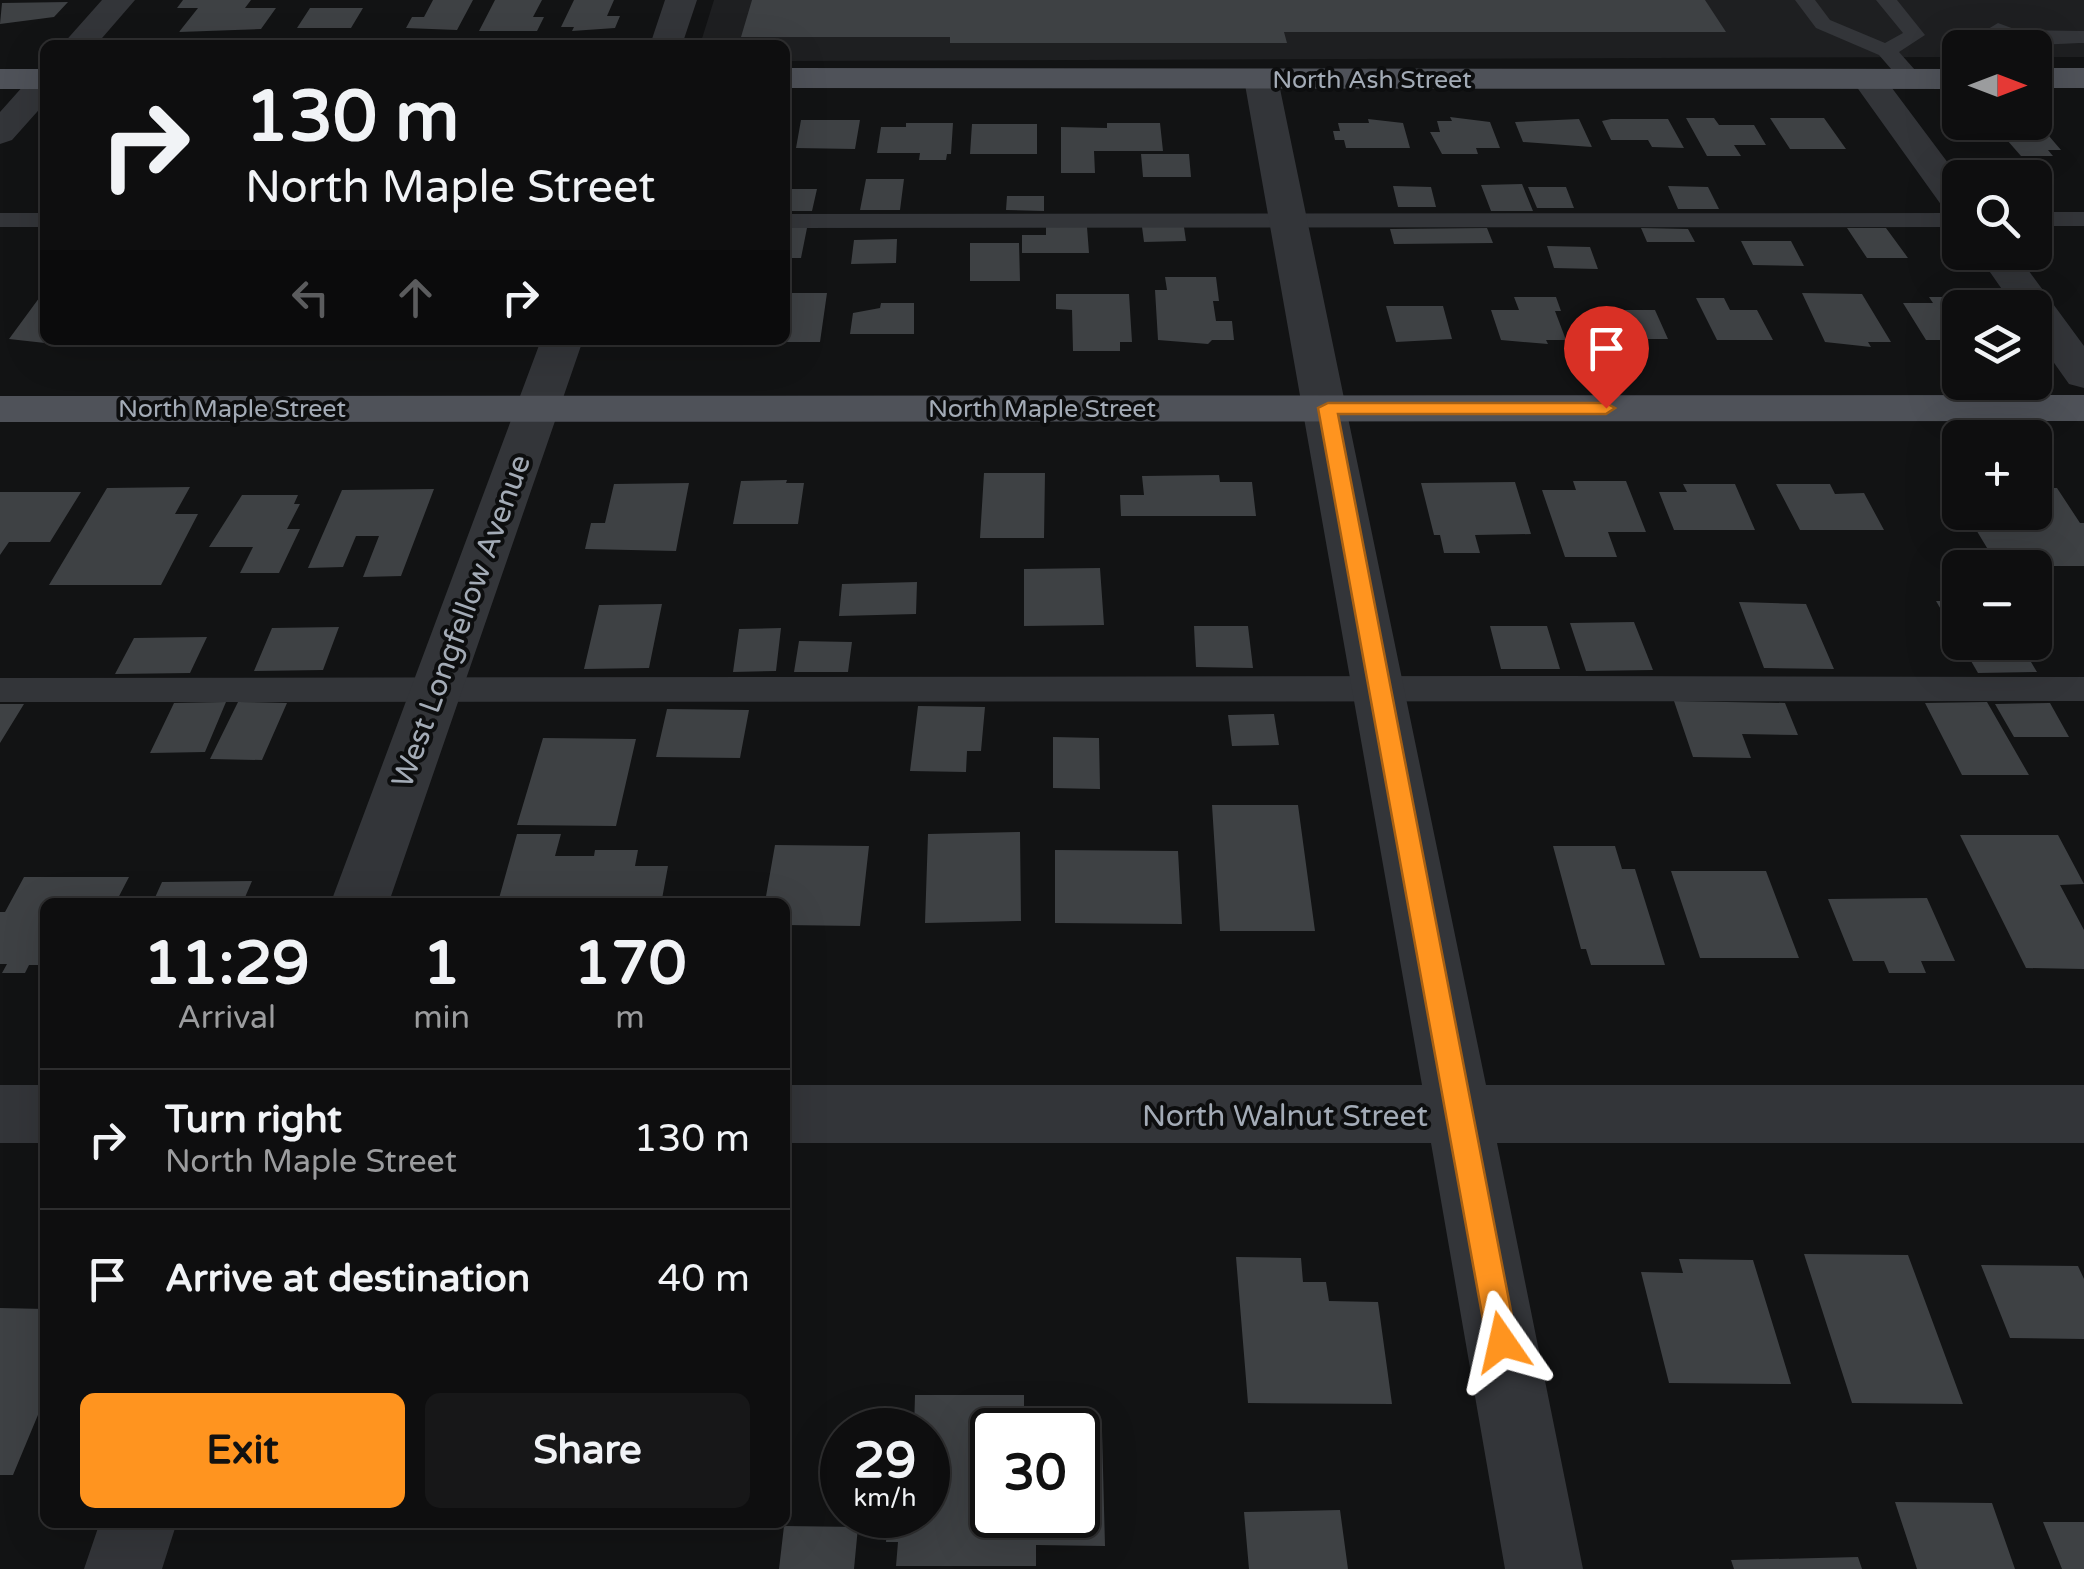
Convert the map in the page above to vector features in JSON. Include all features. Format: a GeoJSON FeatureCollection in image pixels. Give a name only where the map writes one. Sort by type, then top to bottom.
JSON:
{"type":"FeatureCollection","features":[{"type":"Feature","properties":{"kind":"main road","name":"North Ash Street"},"geometry":{"type":"LineString","coordinates":[[790,78],[1261,79],[1877,65],[1912,79],[1942,79]]}},
{"type":"Feature","properties":{"kind":"main road"},"geometry":{"type":"LineString","coordinates":[[2052,78],[2084,78]]}},
{"type":"Feature","properties":{"kind":"main road"},"geometry":{"type":"LineString","coordinates":[[0,79],[40,80]]}},
{"type":"Feature","properties":{"kind":"main road","name":"North Maple Street"},"geometry":{"type":"LineString","coordinates":[[0,408],[2084,408]]}},
{"type":"Feature","properties":{"kind":"street"},"geometry":{"type":"LineString","coordinates":[[83,40],[119,0]]}},
{"type":"Feature","properties":{"kind":"street"},"geometry":{"type":"LineString","coordinates":[[668,40],[682,0]]}},
{"type":"Feature","properties":{"kind":"street"},"geometry":{"type":"LineString","coordinates":[[1877,65],[1942,175]]}},
{"type":"Feature","properties":{"kind":"street"},"geometry":{"type":"LineString","coordinates":[[1261,79],[1328,408],[1544,1569]]}},
{"type":"Feature","properties":{"kind":"street"},"geometry":{"type":"LineString","coordinates":[[0,133],[40,86]]}},
{"type":"Feature","properties":{"kind":"street"},"geometry":{"type":"LineString","coordinates":[[2007,270],[2084,374]]}},
{"type":"Feature","properties":{"kind":"street","name":"West Longfellow Avenue"},"geometry":{"type":"LineString","coordinates":[[361,898],[560,345]]}},
{"type":"Feature","properties":{"kind":"street"},"geometry":{"type":"LineString","coordinates":[[0,1114],[40,1114]]}},
{"type":"Feature","properties":{"kind":"street","name":"North Walnut Street"},"geometry":{"type":"LineString","coordinates":[[790,1114],[2084,1114]]}},
{"type":"Feature","properties":{"kind":"street"},"geometry":{"type":"LineString","coordinates":[[122,1569],[137,1528]]}},
{"type":"Feature","properties":{"kind":"lane"},"geometry":{"type":"LineString","coordinates":[[1805,0],[1823,24],[1877,65],[1915,35],[1886,0]]}},
{"type":"Feature","properties":{"kind":"lane"},"geometry":{"type":"LineString","coordinates":[[1998,29],[2014,36],[2084,37]]}},
{"type":"Feature","properties":{"kind":"lane"},"geometry":{"type":"LineString","coordinates":[[2052,219],[2084,219]]}},
{"type":"Feature","properties":{"kind":"lane"},"geometry":{"type":"LineString","coordinates":[[0,220],[40,220]]}},
{"type":"Feature","properties":{"kind":"lane"},"geometry":{"type":"LineString","coordinates":[[790,222],[1942,220]]}},
{"type":"Feature","properties":{"kind":"lane"},"geometry":{"type":"LineString","coordinates":[[0,690],[435,692],[1378,685],[2084,689]]}},
{"type":"Feature","properties":{"kind":"shaded area"},"geometry":{"type":"Polygon","coordinates":[[[714,0],[2084,0],[2084,57],[2052,57],[2052,30],[1942,30],[1942,57],[790,61],[790,40],[702,40],[714,0]]]}},
{"type":"Feature","properties":{"kind":"building"},"geometry":{"type":"Polygon","coordinates":[[[183,0],[251,0],[245,8],[276,8],[261,29],[179,32],[198,8],[177,8],[183,0]]]}},
{"type":"Feature","properties":{"kind":"building"},"geometry":{"type":"Polygon","coordinates":[[[433,0],[473,0],[457,30],[406,28],[412,17],[424,17],[433,0]]]}},
{"type":"Feature","properties":{"kind":"building"},"geometry":{"type":"Polygon","coordinates":[[[495,0],[542,0],[533,17],[544,17],[537,31],[479,31],[495,0]]]}},
{"type":"Feature","properties":{"kind":"building"},"geometry":{"type":"Polygon","coordinates":[[[574,0],[614,0],[607,16],[620,16],[615,28],[572,31],[574,27],[561,27],[574,0]]]}},
{"type":"Feature","properties":{"kind":"building"},"geometry":{"type":"Polygon","coordinates":[[[752,0],[1705,0],[1726,32],[1284,32],[1287,43],[950,43],[950,37],[741,37],[752,0]]]}},
{"type":"Feature","properties":{"kind":"building"},"geometry":{"type":"Polygon","coordinates":[[[68,2],[54,17],[0,24],[2,3],[68,2]]]}},
{"type":"Feature","properties":{"kind":"building"},"geometry":{"type":"Polygon","coordinates":[[[310,8],[363,8],[351,28],[297,28],[310,8]]]}},
{"type":"Feature","properties":{"kind":"building"},"geometry":{"type":"Polygon","coordinates":[[[1450,117],[1490,122],[1500,148],[1476,148],[1478,154],[1442,154],[1430,132],[1440,132],[1437,121],[1452,121],[1450,117]]]}},
{"type":"Feature","properties":{"kind":"building"},"geometry":{"type":"Polygon","coordinates":[[[1686,118],[1714,118],[1719,125],[1754,125],[1766,145],[1734,145],[1741,156],[1707,156],[1686,118]]]}},
{"type":"Feature","properties":{"kind":"building"},"geometry":{"type":"Polygon","coordinates":[[[1770,118],[1824,118],[1846,149],[1790,149],[1770,118]]]}},
{"type":"Feature","properties":{"kind":"building"},"geometry":{"type":"Polygon","coordinates":[[[1368,119],[1403,123],[1410,148],[1346,148],[1344,140],[1335,140],[1333,131],[1340,131],[1338,123],[1369,123],[1368,119]]]}},
{"type":"Feature","properties":{"kind":"building"},"geometry":{"type":"Polygon","coordinates":[[[1579,119],[1592,147],[1523,142],[1515,122],[1579,119]]]}},
{"type":"Feature","properties":{"kind":"building"},"geometry":{"type":"Polygon","coordinates":[[[1668,119],[1684,148],[1652,147],[1648,140],[1611,140],[1602,121],[1668,119]]]}},
{"type":"Feature","properties":{"kind":"building"},"geometry":{"type":"Polygon","coordinates":[[[801,120],[860,120],[855,149],[796,148],[801,120]]]}},
{"type":"Feature","properties":{"kind":"building"},"geometry":{"type":"Polygon","coordinates":[[[906,123],[953,123],[951,154],[947,154],[946,160],[919,160],[920,153],[877,153],[881,127],[906,127],[906,123]]]}},
{"type":"Feature","properties":{"kind":"building"},"geometry":{"type":"Polygon","coordinates":[[[1107,123],[1160,123],[1163,151],[1094,151],[1095,173],[1061,173],[1061,127],[1107,128],[1107,123]]]}},
{"type":"Feature","properties":{"kind":"building"},"geometry":{"type":"Polygon","coordinates":[[[972,124],[1037,124],[1037,154],[970,154],[972,124]]]}},
{"type":"Feature","properties":{"kind":"building"},"geometry":{"type":"Polygon","coordinates":[[[2007,140],[2052,140],[2061,150],[2048,150],[2053,156],[2021,156],[2007,140]]]}},
{"type":"Feature","properties":{"kind":"building"},"geometry":{"type":"Polygon","coordinates":[[[1141,154],[1189,154],[1191,177],[1143,177],[1141,154]]]}},
{"type":"Feature","properties":{"kind":"building"},"geometry":{"type":"Polygon","coordinates":[[[866,179],[904,179],[900,210],[860,210],[866,179]]]}},
{"type":"Feature","properties":{"kind":"building"},"geometry":{"type":"Polygon","coordinates":[[[1522,184],[1533,211],[1491,211],[1481,185],[1522,184]]]}},
{"type":"Feature","properties":{"kind":"building"},"geometry":{"type":"Polygon","coordinates":[[[1393,186],[1431,187],[1436,207],[1398,207],[1393,186]]]}},
{"type":"Feature","properties":{"kind":"building"},"geometry":{"type":"Polygon","coordinates":[[[1668,186],[1708,187],[1719,209],[1678,209],[1668,186]]]}},
{"type":"Feature","properties":{"kind":"building"},"geometry":{"type":"Polygon","coordinates":[[[1528,187],[1566,187],[1574,208],[1537,208],[1528,187]]]}},
{"type":"Feature","properties":{"kind":"building"},"geometry":{"type":"Polygon","coordinates":[[[790,189],[817,189],[812,211],[790,211],[790,189]]]}},
{"type":"Feature","properties":{"kind":"building"},"geometry":{"type":"Polygon","coordinates":[[[1007,196],[1044,196],[1044,211],[1006,210],[1007,196]]]}},
{"type":"Feature","properties":{"kind":"building"},"geometry":{"type":"Polygon","coordinates":[[[1046,227],[1087,227],[1089,253],[1022,253],[1022,235],[1046,235],[1046,227]]]}},
{"type":"Feature","properties":{"kind":"building"},"geometry":{"type":"Polygon","coordinates":[[[1142,227],[1184,227],[1186,241],[1144,242],[1142,227]]]}},
{"type":"Feature","properties":{"kind":"building"},"geometry":{"type":"Polygon","coordinates":[[[790,228],[807,228],[801,258],[790,258],[790,228]]]}},
{"type":"Feature","properties":{"kind":"building"},"geometry":{"type":"Polygon","coordinates":[[[1487,228],[1493,243],[1394,244],[1390,229],[1487,228]]]}},
{"type":"Feature","properties":{"kind":"building"},"geometry":{"type":"Polygon","coordinates":[[[1641,228],[1688,229],[1695,242],[1647,242],[1641,228]]]}},
{"type":"Feature","properties":{"kind":"building"},"geometry":{"type":"Polygon","coordinates":[[[1847,228],[1886,228],[1908,258],[1867,258],[1847,228]]]}},
{"type":"Feature","properties":{"kind":"building"},"geometry":{"type":"Polygon","coordinates":[[[897,239],[896,263],[851,264],[854,240],[897,239]]]}},
{"type":"Feature","properties":{"kind":"building"},"geometry":{"type":"Polygon","coordinates":[[[1741,241],[1791,241],[1804,266],[1753,265],[1741,241]]]}},
{"type":"Feature","properties":{"kind":"building"},"geometry":{"type":"Polygon","coordinates":[[[970,243],[1019,243],[1020,281],[970,281],[970,243]]]}},
{"type":"Feature","properties":{"kind":"building"},"geometry":{"type":"Polygon","coordinates":[[[1547,246],[1590,247],[1598,269],[1554,268],[1547,246]]]}},
{"type":"Feature","properties":{"kind":"building"},"geometry":{"type":"Polygon","coordinates":[[[1165,277],[1216,277],[1216,321],[1232,321],[1234,340],[1212,340],[1208,344],[1158,340],[1155,290],[1167,290],[1165,277]]]}},
{"type":"Feature","properties":{"kind":"building"},"geometry":{"type":"Polygon","coordinates":[[[790,293],[827,293],[820,342],[790,342],[790,293]]]}},
{"type":"Feature","properties":{"kind":"building"},"geometry":{"type":"Polygon","coordinates":[[[1802,293],[1862,294],[1891,342],[1868,342],[1871,347],[1825,342],[1802,293]]]}},
{"type":"Feature","properties":{"kind":"building"},"geometry":{"type":"Polygon","coordinates":[[[1056,294],[1129,294],[1132,342],[1120,342],[1120,351],[1073,351],[1072,310],[1056,309],[1056,294]]]}},
{"type":"Feature","properties":{"kind":"building"},"geometry":{"type":"Polygon","coordinates":[[[40,297],[40,342],[9,339],[40,297]]]}},
{"type":"Feature","properties":{"kind":"building"},"geometry":{"type":"Polygon","coordinates":[[[1514,297],[1556,297],[1561,311],[1555,311],[1566,340],[1546,340],[1548,344],[1501,340],[1491,310],[1519,310],[1514,297]]]}},
{"type":"Feature","properties":{"kind":"building"},"geometry":{"type":"Polygon","coordinates":[[[1929,297],[1942,297],[1942,340],[1926,340],[1903,303],[1933,303],[1929,297]]]}},
{"type":"Feature","properties":{"kind":"building"},"geometry":{"type":"Polygon","coordinates":[[[1696,298],[1724,298],[1730,310],[1757,310],[1773,340],[1717,340],[1696,298]]]}},
{"type":"Feature","properties":{"kind":"building"},"geometry":{"type":"Polygon","coordinates":[[[881,303],[914,303],[914,334],[850,334],[853,313],[880,308],[881,303]]]}},
{"type":"Feature","properties":{"kind":"building"},"geometry":{"type":"Polygon","coordinates":[[[1386,306],[1443,306],[1452,339],[1396,342],[1386,306]]]}},
{"type":"Feature","properties":{"kind":"building"},"geometry":{"type":"Polygon","coordinates":[[[1597,310],[1655,310],[1668,339],[1594,339],[1586,320],[1601,320],[1597,310]]]}},
{"type":"Feature","properties":{"kind":"building"},"geometry":{"type":"Polygon","coordinates":[[[984,473],[1045,473],[1044,538],[980,538],[984,473]]]}},
{"type":"Feature","properties":{"kind":"building"},"geometry":{"type":"Polygon","coordinates":[[[1219,475],[1220,482],[1252,482],[1256,516],[1121,516],[1120,495],[1144,495],[1142,476],[1219,475]]]}},
{"type":"Feature","properties":{"kind":"building"},"geometry":{"type":"Polygon","coordinates":[[[787,480],[786,483],[804,483],[798,524],[733,524],[741,481],[787,480]]]}},
{"type":"Feature","properties":{"kind":"building"},"geometry":{"type":"Polygon","coordinates":[[[1573,481],[1626,481],[1646,532],[1608,532],[1617,557],[1565,557],[1542,490],[1576,490],[1573,481]]]}},
{"type":"Feature","properties":{"kind":"building"},"geometry":{"type":"Polygon","coordinates":[[[1515,482],[1531,534],[1475,535],[1480,553],[1444,553],[1440,535],[1434,535],[1421,483],[1515,482]]]}},
{"type":"Feature","properties":{"kind":"building"},"geometry":{"type":"Polygon","coordinates":[[[689,483],[676,551],[585,549],[591,523],[605,523],[614,484],[689,483]]]}},
{"type":"Feature","properties":{"kind":"building"},"geometry":{"type":"Polygon","coordinates":[[[1683,484],[1735,484],[1755,530],[1674,530],[1659,492],[1687,492],[1683,484]]]}},
{"type":"Feature","properties":{"kind":"building"},"geometry":{"type":"Polygon","coordinates":[[[1776,484],[1830,484],[1835,494],[1864,493],[1884,530],[1800,530],[1776,484]]]}},
{"type":"Feature","properties":{"kind":"building"},"geometry":{"type":"Polygon","coordinates":[[[190,487],[175,514],[198,514],[161,585],[49,585],[107,488],[190,487]]]}},
{"type":"Feature","properties":{"kind":"building"},"geometry":{"type":"Polygon","coordinates":[[[2052,488],[2057,488],[2080,523],[2084,523],[2084,566],[2052,566],[2052,550],[1988,550],[1976,530],[2052,530],[2052,488]]]}},
{"type":"Feature","properties":{"kind":"building"},"geometry":{"type":"Polygon","coordinates":[[[434,489],[401,576],[363,577],[379,536],[356,536],[343,567],[308,568],[342,490],[434,489]]]}},
{"type":"Feature","properties":{"kind":"building"},"geometry":{"type":"Polygon","coordinates":[[[0,492],[81,492],[50,542],[9,542],[0,555],[0,492]]]}},
{"type":"Feature","properties":{"kind":"building"},"geometry":{"type":"Polygon","coordinates":[[[242,495],[298,495],[294,504],[300,504],[287,529],[300,529],[279,573],[240,573],[253,547],[209,547],[242,495]]]}},
{"type":"Feature","properties":{"kind":"building"},"geometry":{"type":"Polygon","coordinates":[[[1100,568],[1104,625],[1024,626],[1024,569],[1100,568]]]}},
{"type":"Feature","properties":{"kind":"building"},"geometry":{"type":"Polygon","coordinates":[[[917,582],[916,614],[839,616],[842,584],[917,582]]]}},
{"type":"Feature","properties":{"kind":"building"},"geometry":{"type":"Polygon","coordinates":[[[1739,602],[1806,604],[1834,669],[1764,668],[1739,602]]]}},
{"type":"Feature","properties":{"kind":"building"},"geometry":{"type":"Polygon","coordinates":[[[662,604],[649,668],[584,669],[599,605],[662,604]]]}},
{"type":"Feature","properties":{"kind":"building"},"geometry":{"type":"Polygon","coordinates":[[[1634,622],[1653,670],[1586,671],[1570,623],[1634,622]]]}},
{"type":"Feature","properties":{"kind":"building"},"geometry":{"type":"Polygon","coordinates":[[[1194,626],[1248,626],[1253,668],[1196,667],[1194,626]]]}},
{"type":"Feature","properties":{"kind":"building"},"geometry":{"type":"Polygon","coordinates":[[[1490,626],[1547,626],[1560,669],[1501,669],[1490,626]]]}},
{"type":"Feature","properties":{"kind":"building"},"geometry":{"type":"Polygon","coordinates":[[[339,627],[323,670],[254,671],[272,628],[339,627]]]}},
{"type":"Feature","properties":{"kind":"building"},"geometry":{"type":"Polygon","coordinates":[[[781,628],[776,671],[733,672],[739,629],[781,628]]]}},
{"type":"Feature","properties":{"kind":"building"},"geometry":{"type":"Polygon","coordinates":[[[207,637],[190,673],[115,674],[134,638],[207,637]]]}},
{"type":"Feature","properties":{"kind":"building"},"geometry":{"type":"Polygon","coordinates":[[[799,641],[852,642],[848,672],[794,672],[799,641]]]}},
{"type":"Feature","properties":{"kind":"building"},"geometry":{"type":"Polygon","coordinates":[[[1970,660],[2030,660],[2037,672],[1978,673],[1970,660]]]}},
{"type":"Feature","properties":{"kind":"building"},"geometry":{"type":"Polygon","coordinates":[[[1674,701],[1785,703],[1798,735],[1742,734],[1751,758],[1693,757],[1674,701]]]}},
{"type":"Feature","properties":{"kind":"building"},"geometry":{"type":"Polygon","coordinates":[[[226,702],[205,752],[150,753],[174,703],[226,702]]]}},
{"type":"Feature","properties":{"kind":"building"},"geometry":{"type":"Polygon","coordinates":[[[238,702],[287,703],[262,760],[210,759],[238,702]]]}},
{"type":"Feature","properties":{"kind":"building"},"geometry":{"type":"Polygon","coordinates":[[[1987,702],[2029,775],[1962,775],[1925,703],[1987,702]]]}},
{"type":"Feature","properties":{"kind":"building"},"geometry":{"type":"Polygon","coordinates":[[[2050,703],[2069,737],[2014,737],[1995,704],[2050,703]]]}},
{"type":"Feature","properties":{"kind":"building"},"geometry":{"type":"Polygon","coordinates":[[[0,704],[24,704],[0,743],[0,704]]]}},
{"type":"Feature","properties":{"kind":"building"},"geometry":{"type":"Polygon","coordinates":[[[918,706],[985,707],[981,751],[967,751],[966,772],[910,771],[918,706]]]}},
{"type":"Feature","properties":{"kind":"building"},"geometry":{"type":"Polygon","coordinates":[[[667,709],[749,710],[740,758],[656,757],[667,709]]]}},
{"type":"Feature","properties":{"kind":"building"},"geometry":{"type":"Polygon","coordinates":[[[1274,714],[1279,745],[1232,746],[1228,715],[1274,714]]]}},
{"type":"Feature","properties":{"kind":"building"},"geometry":{"type":"Polygon","coordinates":[[[1053,737],[1099,738],[1100,789],[1053,788],[1053,737]]]}},
{"type":"Feature","properties":{"kind":"building"},"geometry":{"type":"Polygon","coordinates":[[[543,738],[636,739],[616,826],[517,825],[543,738]]]}},
{"type":"Feature","properties":{"kind":"building"},"geometry":{"type":"Polygon","coordinates":[[[1212,805],[1298,805],[1315,931],[1220,931],[1212,805]]]}},
{"type":"Feature","properties":{"kind":"building"},"geometry":{"type":"Polygon","coordinates":[[[1020,832],[1021,921],[925,923],[928,834],[1020,832]]]}},
{"type":"Feature","properties":{"kind":"building"},"geometry":{"type":"Polygon","coordinates":[[[517,834],[561,834],[555,856],[594,856],[595,850],[638,850],[635,866],[668,866],[662,898],[499,898],[517,834]]]}},
{"type":"Feature","properties":{"kind":"building"},"geometry":{"type":"Polygon","coordinates":[[[1960,835],[2058,835],[2084,884],[2060,885],[2084,930],[2084,969],[2026,968],[1960,835]]]}},
{"type":"Feature","properties":{"kind":"building"},"geometry":{"type":"Polygon","coordinates":[[[775,845],[869,846],[860,926],[790,925],[790,898],[766,898],[775,845]]]}},
{"type":"Feature","properties":{"kind":"building"},"geometry":{"type":"Polygon","coordinates":[[[1553,846],[1615,846],[1622,869],[1635,869],[1665,965],[1591,965],[1586,949],[1581,949],[1553,846]]]}},
{"type":"Feature","properties":{"kind":"building"},"geometry":{"type":"Polygon","coordinates":[[[1055,850],[1178,851],[1182,924],[1055,923],[1055,850]]]}},
{"type":"Feature","properties":{"kind":"building"},"geometry":{"type":"Polygon","coordinates":[[[1671,871],[1766,871],[1799,958],[1700,958],[1671,871]]]}},
{"type":"Feature","properties":{"kind":"building"},"geometry":{"type":"Polygon","coordinates":[[[24,877],[129,877],[118,898],[40,898],[40,965],[29,965],[25,973],[2,973],[7,964],[0,964],[0,912],[5,912],[24,877]]]}},
{"type":"Feature","properties":{"kind":"building"},"geometry":{"type":"Polygon","coordinates":[[[252,881],[245,898],[155,898],[162,882],[252,881]]]}},
{"type":"Feature","properties":{"kind":"building"},"geometry":{"type":"Polygon","coordinates":[[[1927,898],[1955,961],[1921,961],[1926,973],[1889,973],[1884,961],[1853,961],[1828,899],[1927,898]]]}},
{"type":"Feature","properties":{"kind":"building"},"geometry":{"type":"Polygon","coordinates":[[[1804,1254],[1908,1255],[1963,1404],[1852,1403],[1804,1254]]]}},
{"type":"Feature","properties":{"kind":"building"},"geometry":{"type":"Polygon","coordinates":[[[1236,1257],[1301,1258],[1303,1282],[1326,1282],[1329,1301],[1378,1302],[1392,1404],[1248,1403],[1236,1257]]]}},
{"type":"Feature","properties":{"kind":"building"},"geometry":{"type":"Polygon","coordinates":[[[1679,1259],[1753,1260],[1791,1384],[1669,1383],[1641,1272],[1683,1273],[1679,1259]]]}},
{"type":"Feature","properties":{"kind":"building"},"geometry":{"type":"Polygon","coordinates":[[[1981,1265],[2078,1266],[2084,1279],[2084,1339],[2010,1338],[1981,1265]]]}},
{"type":"Feature","properties":{"kind":"building"},"geometry":{"type":"Polygon","coordinates":[[[0,1308],[40,1309],[40,1410],[13,1475],[0,1475],[0,1308]]]}},
{"type":"Feature","properties":{"kind":"building"},"geometry":{"type":"Polygon","coordinates":[[[915,1395],[1024,1395],[1024,1408],[970,1408],[970,1538],[1100,1538],[1102,1431],[1105,1546],[1036,1545],[1036,1566],[896,1566],[898,1542],[886,1542],[886,1538],[950,1538],[950,1408],[915,1408],[915,1395]]]}},
{"type":"Feature","properties":{"kind":"building"},"geometry":{"type":"Polygon","coordinates":[[[1895,1502],[1992,1503],[2015,1569],[1917,1569],[1895,1502]]]}},
{"type":"Feature","properties":{"kind":"building"},"geometry":{"type":"Polygon","coordinates":[[[1340,1510],[1348,1569],[1249,1569],[1244,1512],[1340,1510]]]}},
{"type":"Feature","properties":{"kind":"building"},"geometry":{"type":"Polygon","coordinates":[[[2043,1522],[2084,1522],[2084,1569],[2062,1569],[2043,1522]]]}},
{"type":"Feature","properties":{"kind":"building"},"geometry":{"type":"Polygon","coordinates":[[[820,1526],[820,1538],[857,1538],[854,1569],[779,1569],[784,1528],[820,1526]]]}},
{"type":"Feature","properties":{"kind":"building"},"geometry":{"type":"Polygon","coordinates":[[[1858,1557],[1862,1569],[1734,1569],[1731,1560],[1858,1557]]]}},
{"type":"Feature","properties":{"kind":"route"},"geometry":{"type":"LineString","coordinates":[[1502,1342],[1328,408],[1606,408]]}}]}
